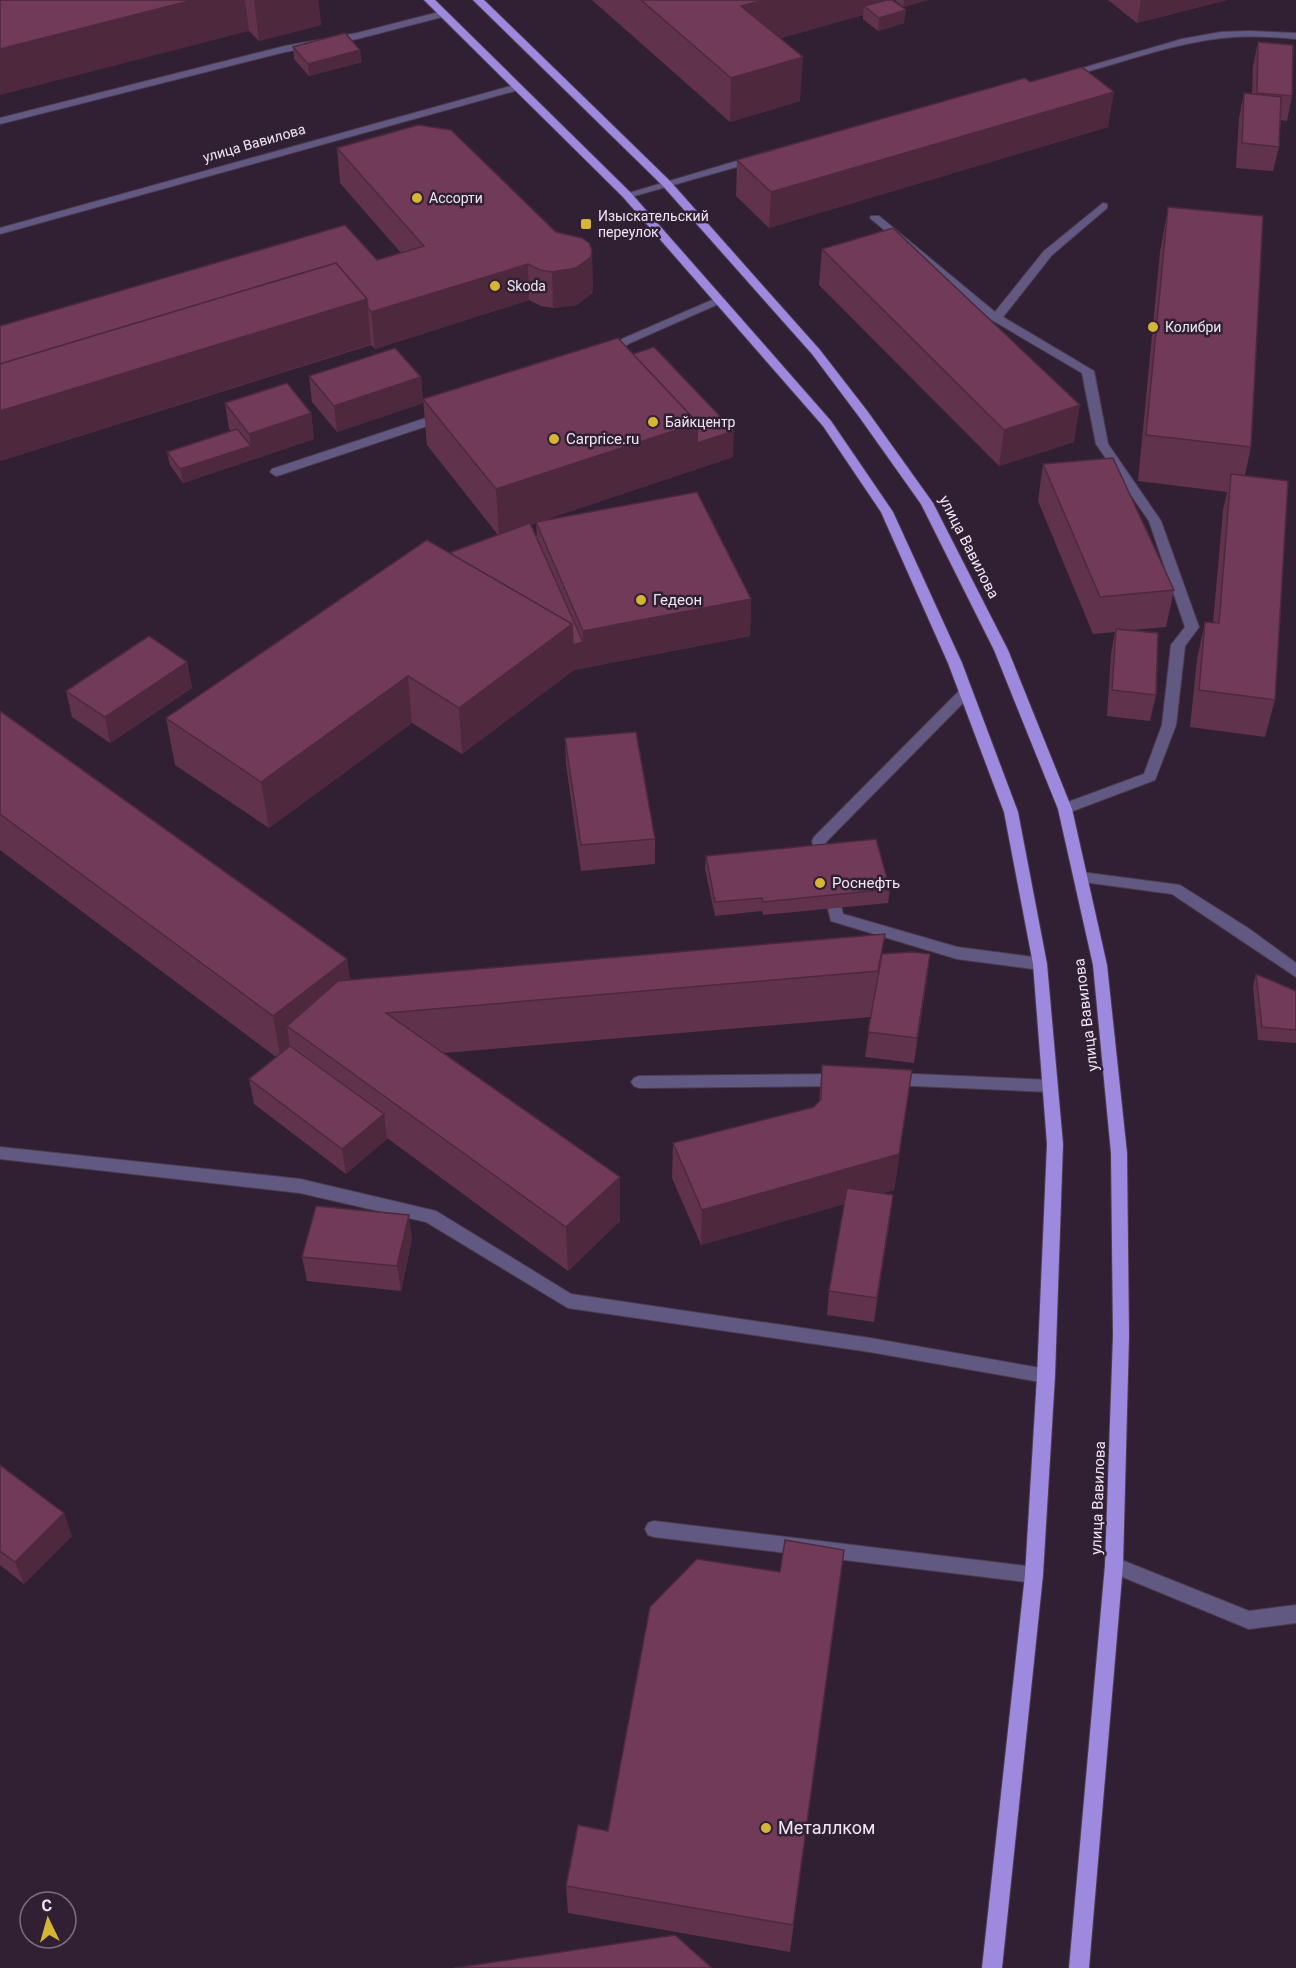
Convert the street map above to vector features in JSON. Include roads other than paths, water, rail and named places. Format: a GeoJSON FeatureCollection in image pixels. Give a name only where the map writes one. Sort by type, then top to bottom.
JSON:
{"type":"FeatureCollection","features":[{"type":"Feature","properties":{"kind":"main road"},"geometry":{"type":"LineString","coordinates":[[429,0],[627,195],[827,424],[887,512],[955,663],[1011,812],[1040,964],[1055,1144],[1046,1376],[1034,1575],[992,1968]]}},
{"type":"Feature","properties":{"kind":"main road","name":"улица Вавилова"},"geometry":{"type":"LineString","coordinates":[[478,0],[666,183],[816,352],[927,503],[1001,650],[1065,809],[1100,965],[1119,1153],[1121,1336],[1114,1565],[1079,1968]]}},
{"type":"Feature","properties":{"kind":"street"},"geometry":{"type":"LineString","coordinates":[[0,121],[285,49],[357,36],[443,14]]}},
{"type":"Feature","properties":{"kind":"street"},"geometry":{"type":"LineString","coordinates":[[1059,76],[1186,41],[1223,35],[1264,33],[1296,36]]}},
{"type":"Feature","properties":{"kind":"street","name":"улица Вавилова"},"geometry":{"type":"LineString","coordinates":[[0,231],[518,87]]}},
{"type":"Feature","properties":{"kind":"street"},"geometry":{"type":"LineString","coordinates":[[627,195],[770,155]]}},
{"type":"Feature","properties":{"kind":"street"},"geometry":{"type":"LineString","coordinates":[[996,318],[1048,253],[1103,206]]}},
{"type":"Feature","properties":{"kind":"street"},"geometry":{"type":"LineString","coordinates":[[875,218],[996,318],[1088,371],[1102,444],[1155,521],[1192,627],[1178,645],[1169,725],[1150,777],[1065,809]]}},
{"type":"Feature","properties":{"kind":"street"},"geometry":{"type":"LineString","coordinates":[[590,363],[626,342],[719,300]]}},
{"type":"Feature","properties":{"kind":"street"},"geometry":{"type":"LineString","coordinates":[[276,472],[452,413]]}},
{"type":"Feature","properties":{"kind":"street"},"geometry":{"type":"LineString","coordinates":[[966,692],[819,841],[836,917],[957,953],[1040,964]]}},
{"type":"Feature","properties":{"kind":"street"},"geometry":{"type":"LineString","coordinates":[[1081,877],[1175,889],[1244,932],[1296,971]]}},
{"type":"Feature","properties":{"kind":"street"},"geometry":{"type":"LineString","coordinates":[[639,1082],[852,1079]]}},
{"type":"Feature","properties":{"kind":"street"},"geometry":{"type":"LineString","coordinates":[[876,1079],[1050,1086]]}},
{"type":"Feature","properties":{"kind":"street"},"geometry":{"type":"LineString","coordinates":[[0,1153],[300,1186],[430,1216],[568,1301],[870,1345],[1046,1376]]}},
{"type":"Feature","properties":{"kind":"street"},"geometry":{"type":"LineString","coordinates":[[654,1529],[1034,1575]]}},
{"type":"Feature","properties":{"kind":"street"},"geometry":{"type":"LineString","coordinates":[[1114,1565],[1249,1620],[1296,1614]]}},
{"type":"Feature","properties":{"kind":"place","name":"Ассорти"},"geometry":{"type":"Point","coordinates":[417,198]}},
{"type":"Feature","properties":{"kind":"place","name":"Изыскательский переулок"},"geometry":{"type":"Point","coordinates":[586,224]}},
{"type":"Feature","properties":{"kind":"place","name":"Skoda"},"geometry":{"type":"Point","coordinates":[495,286]}},
{"type":"Feature","properties":{"kind":"place","name":"Колибри"},"geometry":{"type":"Point","coordinates":[1153,327]}},
{"type":"Feature","properties":{"kind":"place","name":"Байкцентр"},"geometry":{"type":"Point","coordinates":[653,422]}},
{"type":"Feature","properties":{"kind":"place","name":"Carprice.ru"},"geometry":{"type":"Point","coordinates":[554,439]}},
{"type":"Feature","properties":{"kind":"place","name":"Гедеон"},"geometry":{"type":"Point","coordinates":[641,600]}},
{"type":"Feature","properties":{"kind":"place","name":"Роснефть"},"geometry":{"type":"Point","coordinates":[820,883]}},
{"type":"Feature","properties":{"kind":"place","name":"Металлком"},"geometry":{"type":"Point","coordinates":[766,1828]}}]}
